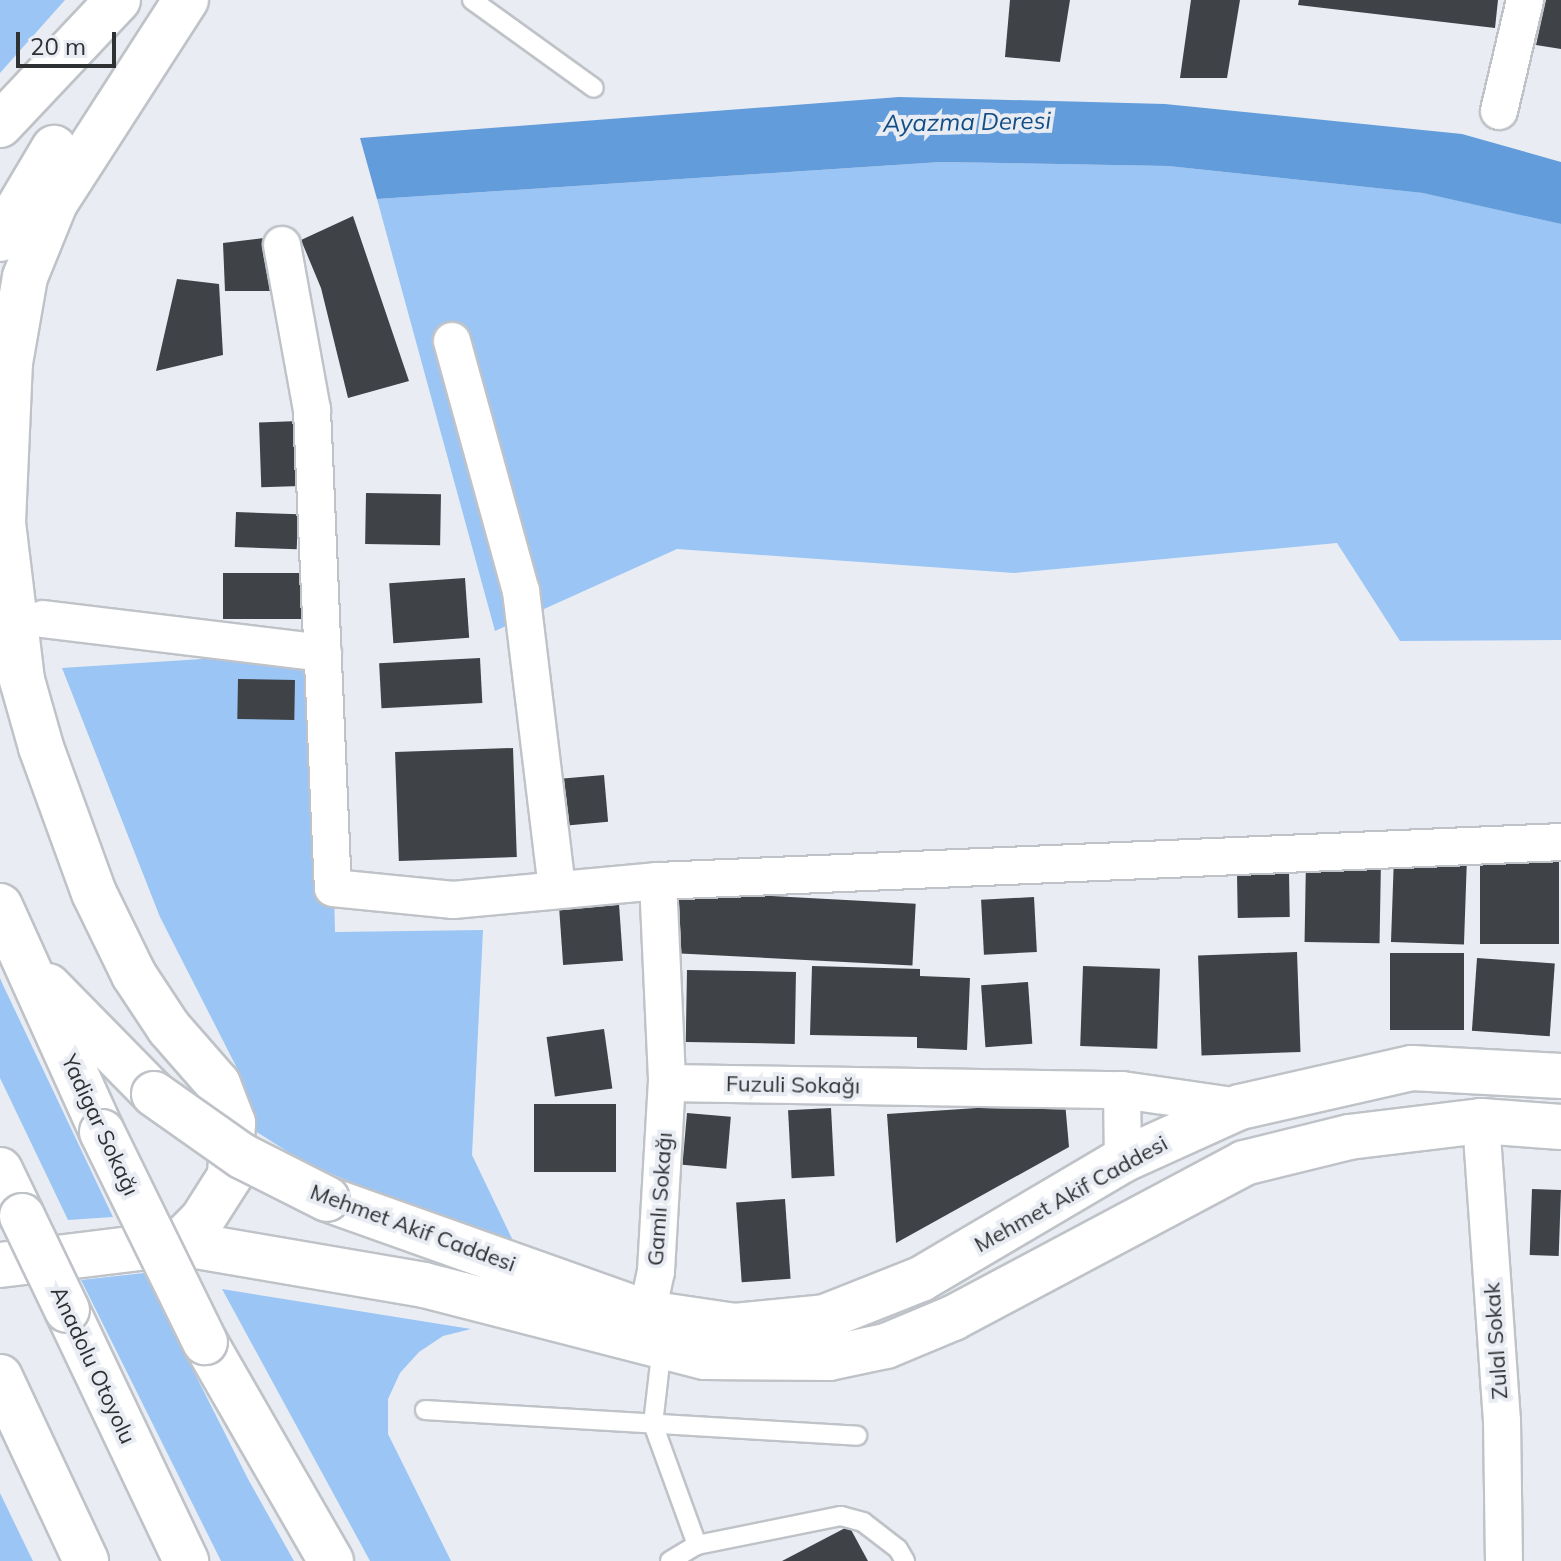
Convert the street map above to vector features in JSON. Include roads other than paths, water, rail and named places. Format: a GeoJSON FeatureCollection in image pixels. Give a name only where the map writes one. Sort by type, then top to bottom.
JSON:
{"type":"FeatureCollection","features":[{"type":"Feature","properties":{"kind":"main road"},"geometry":{"type":"LineString","coordinates":[[0,125],[118,0]]}},
{"type":"Feature","properties":{"kind":"main road"},"geometry":{"type":"LineString","coordinates":[[0,239],[51,152],[134,41],[174,0]]}},
{"type":"Feature","properties":{"kind":"main road"},"geometry":{"type":"LineString","coordinates":[[179,1243],[202,1220],[230,1176],[233,1123],[218,1084],[169,1028],[134,975],[94,893],[22,680],[3,522],[10,363],[25,277],[55,203],[186,0]]}},
{"type":"Feature","properties":{"kind":"main road","name":"Yadigar Sokağı"},"geometry":{"type":"LineString","coordinates":[[0,906],[102,1132],[205,1342],[331,1561]]}},
{"type":"Feature","properties":{"kind":"main road","name":"Mehmet Akif Caddesi"},"geometry":{"type":"LineString","coordinates":[[26,964],[154,1094],[242,1156],[327,1199],[654,1330]]}},
{"type":"Feature","properties":{"kind":"main road","name":"Mehmet Akif Caddesi"},"geometry":{"type":"LineString","coordinates":[[827,1337],[1123,1160],[1240,1107],[1412,1068],[1561,1076]]}},
{"type":"Feature","properties":{"kind":"main road","name":"Mehmet Akif Caddesi"},"geometry":{"type":"LineString","coordinates":[[0,1265],[179,1243],[424,1285],[654,1330],[735,1326],[886,1346],[953,1318],[1244,1163],[1349,1137],[1481,1121],[1561,1127]]}},
{"type":"Feature","properties":{"kind":"main road","name":"Anadolu Otoyolu"},"geometry":{"type":"LineString","coordinates":[[0,1170],[186,1561]]}},
{"type":"Feature","properties":{"kind":"main road"},"geometry":{"type":"LineString","coordinates":[[0,1377],[86,1561]]}},
{"type":"Feature","properties":{"kind":"street"},"geometry":{"type":"LineString","coordinates":[[1499,111],[1525,0]]}},
{"type":"Feature","properties":{"kind":"street"},"geometry":{"type":"LineString","coordinates":[[282,245],[312,410],[333,888],[453,900],[658,881],[1561,842]]}},
{"type":"Feature","properties":{"kind":"street"},"geometry":{"type":"LineString","coordinates":[[452,341],[521,591],[557,889]]}},
{"type":"Feature","properties":{"kind":"street"},"geometry":{"type":"LineString","coordinates":[[43,619],[323,653]]}},
{"type":"Feature","properties":{"kind":"street"},"geometry":{"type":"LineString","coordinates":[[658,881],[667,1083]]}},
{"type":"Feature","properties":{"kind":"street","name":"Fuzuli Sokağı"},"geometry":{"type":"LineString","coordinates":[[667,1083],[1122,1090],[1240,1107]]}},
{"type":"Feature","properties":{"kind":"street","name":"Gamlı Sokağı"},"geometry":{"type":"LineString","coordinates":[[654,1330],[667,1083]]}},
{"type":"Feature","properties":{"kind":"street"},"geometry":{"type":"LineString","coordinates":[[1122,1090],[1123,1160]]}},
{"type":"Feature","properties":{"kind":"street","name":"Zulal Sokak"},"geometry":{"type":"LineString","coordinates":[[1481,1121],[1502,1420],[1504,1561]]}},
{"type":"Feature","properties":{"kind":"lane"},"geometry":{"type":"LineString","coordinates":[[472,0],[594,88]]}},
{"type":"Feature","properties":{"kind":"lane"},"geometry":{"type":"LineString","coordinates":[[654,1330],[653,1424],[697,1545]]}},
{"type":"Feature","properties":{"kind":"lane"},"geometry":{"type":"LineString","coordinates":[[425,1410],[857,1436]]}},
{"type":"Feature","properties":{"kind":"lane"},"geometry":{"type":"LineString","coordinates":[[670,1561],[697,1545],[841,1516],[863,1522],[898,1549],[905,1561]]}},
{"type":"Feature","properties":{"kind":"water","name":"Ayazma Deresi"},"geometry":{"type":"Polygon","coordinates":[[[899,97],[1165,104],[1462,134],[1561,162],[1561,224],[1423,193],[1168,166],[941,162],[377,199],[360,138],[899,97]]]}}]}
